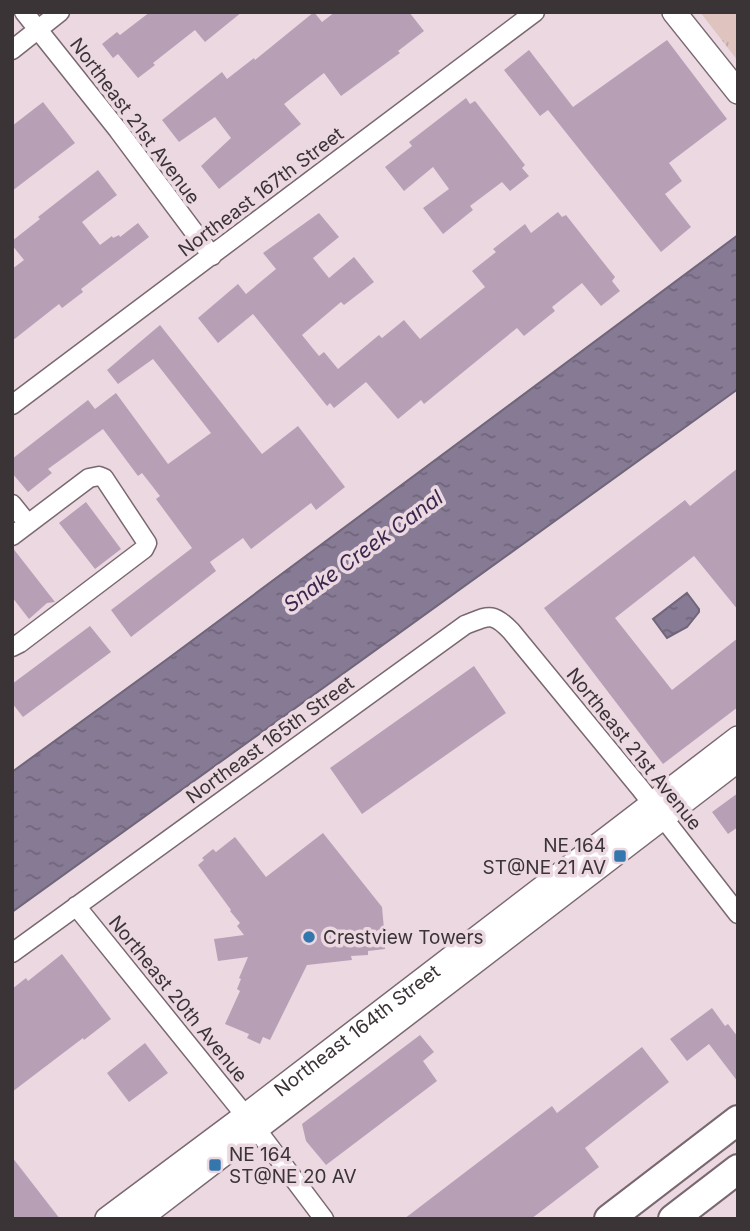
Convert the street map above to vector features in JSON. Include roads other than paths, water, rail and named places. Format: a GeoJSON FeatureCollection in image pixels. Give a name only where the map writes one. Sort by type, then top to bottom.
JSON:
{"type":"FeatureCollection","features":[{"type":"Feature","properties":{"kind":"main road"},"geometry":{"type":"LineString","coordinates":[[609,1219],[738,1120]]}},
{"type":"Feature","properties":{"kind":"main road"},"geometry":{"type":"LineString","coordinates":[[673,1219],[738,1169]]}},
{"type":"Feature","properties":{"kind":"street","name":"Northeast 21st Avenue"},"geometry":{"type":"LineString","coordinates":[[24,12],[118,130],[212,256]]}},
{"type":"Feature","properties":{"kind":"street"},"geometry":{"type":"LineString","coordinates":[[12,50],[60,12]]}},
{"type":"Feature","properties":{"kind":"street","name":"Northeast 167th Street"},"geometry":{"type":"LineString","coordinates":[[12,405],[535,12]]}},
{"type":"Feature","properties":{"kind":"street"},"geometry":{"type":"LineString","coordinates":[[674,12],[738,92]]}},
{"type":"Feature","properties":{"kind":"street"},"geometry":{"type":"LineString","coordinates":[[683,12],[709,56]]}},
{"type":"Feature","properties":{"kind":"street"},"geometry":{"type":"LineString","coordinates":[[12,536],[89,478],[99,476],[104,478],[147,543],[144,549],[12,647]]}},
{"type":"Feature","properties":{"kind":"street"},"geometry":{"type":"LineString","coordinates":[[12,504],[28,524]]}},
{"type":"Feature","properties":{"kind":"street","name":"Northeast 21st Avenue"},"geometry":{"type":"LineString","coordinates":[[492,616],[511,631],[738,914]]}},
{"type":"Feature","properties":{"kind":"street","name":"Northeast 165th Street"},"geometry":{"type":"LineString","coordinates":[[12,953],[465,625],[492,616]]}},
{"type":"Feature","properties":{"kind":"street","name":"Northeast 164th Street"},"geometry":{"type":"LineString","coordinates":[[139,1219],[251,1123],[657,810],[738,738]]}},
{"type":"Feature","properties":{"kind":"street","name":"Northeast 164th Street"},"geometry":{"type":"LineString","coordinates":[[657,810],[738,760]]}},
{"type":"Feature","properties":{"kind":"street","name":"Northeast 20th Avenue"},"geometry":{"type":"LineString","coordinates":[[76,906],[251,1123],[324,1219]]}},
{"type":"Feature","properties":{"kind":"street","name":"Northeast 164th Street"},"geometry":{"type":"LineString","coordinates":[[107,1219],[251,1123]]}},
{"type":"Feature","properties":{"kind":"water","name":"Snake Creek Canal"},"geometry":{"type":"Polygon","coordinates":[[[738,235],[738,389],[12,912],[12,772],[738,235]]]}},
{"type":"Feature","properties":{"kind":"water"},"geometry":{"type":"Polygon","coordinates":[[[687,593],[699,612],[687,627],[667,638],[653,619],[687,593]]]}},
{"type":"Feature","properties":{"kind":"place","name":"NE 164 ST@NE 21 AV"},"geometry":{"type":"Point","coordinates":[620,856]}},
{"type":"Feature","properties":{"kind":"place","name":"Crestview Towers"},"geometry":{"type":"Point","coordinates":[309,937]}},
{"type":"Feature","properties":{"kind":"place","name":"NE 164 ST@NE 20 AV"},"geometry":{"type":"Point","coordinates":[215,1165]}}]}
